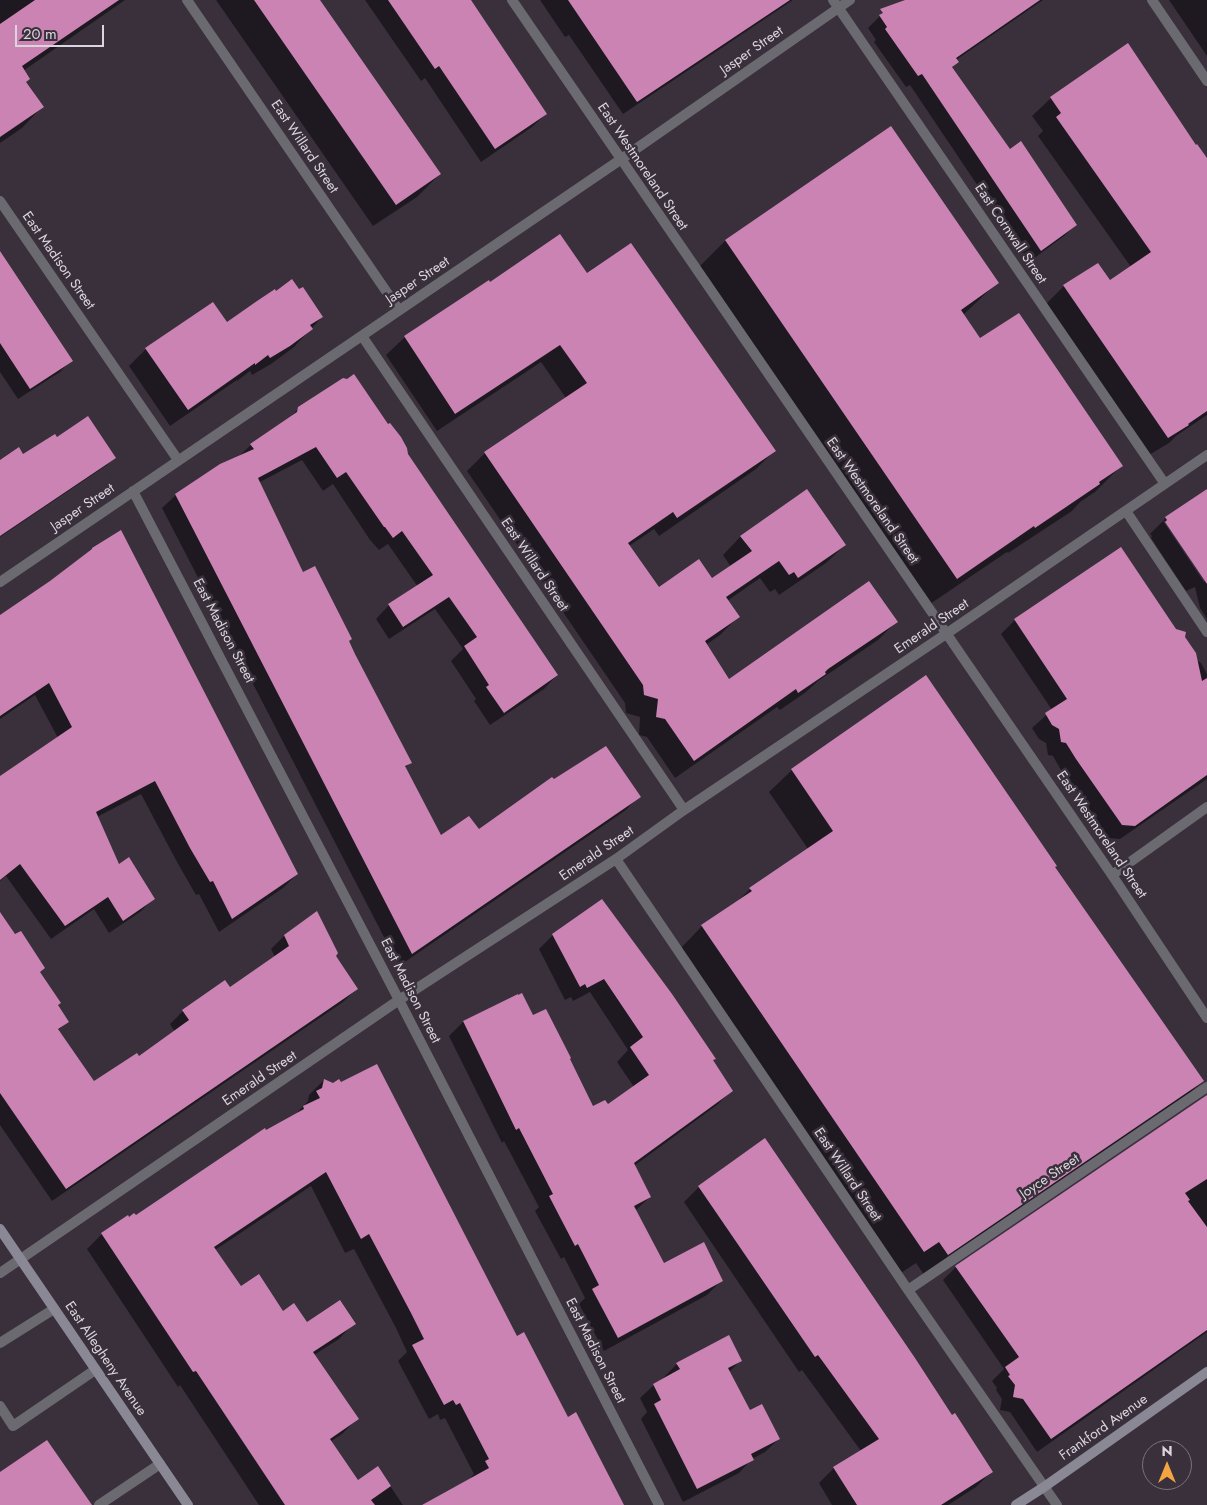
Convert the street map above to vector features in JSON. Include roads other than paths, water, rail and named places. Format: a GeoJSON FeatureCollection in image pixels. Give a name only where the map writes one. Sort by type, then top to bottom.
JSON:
{"type":"FeatureCollection","features":[{"type":"Feature","properties":{"kind":"main road","name":"East Allegheny Avenue"},"geometry":{"type":"LineString","coordinates":[[0,1229],[188,1505]]}},
{"type":"Feature","properties":{"kind":"main road","name":"Frankford Avenue"},"geometry":{"type":"LineString","coordinates":[[1016,1505],[1207,1372]]}},
{"type":"Feature","properties":{"kind":"street","name":"East Willard Street"},"geometry":{"type":"LineString","coordinates":[[187,0],[399,310]]}},
{"type":"Feature","properties":{"kind":"street","name":"East Westmoreland Street"},"geometry":{"type":"LineString","coordinates":[[512,0],[1206,1013]]}},
{"type":"Feature","properties":{"kind":"street","name":"Jasper Street"},"geometry":{"type":"LineString","coordinates":[[0,582],[620,160],[835,4],[850,0]]}},
{"type":"Feature","properties":{"kind":"street"},"geometry":{"type":"LineString","coordinates":[[1152,0],[1207,81]]}},
{"type":"Feature","properties":{"kind":"street","name":"East Cornwall Street"},"geometry":{"type":"LineString","coordinates":[[835,4],[1165,484]]}},
{"type":"Feature","properties":{"kind":"street","name":"East Madison Street"},"geometry":{"type":"LineString","coordinates":[[0,201],[178,460]]}},
{"type":"Feature","properties":{"kind":"street","name":"East Willard Street"},"geometry":{"type":"LineString","coordinates":[[362,336],[684,810]]}},
{"type":"Feature","properties":{"kind":"street","name":"Emerald Street"},"geometry":{"type":"LineString","coordinates":[[0,1273],[399,1000],[616,859],[684,810],[946,634],[1207,455]]}},
{"type":"Feature","properties":{"kind":"street","name":"East Madison Street"},"geometry":{"type":"LineString","coordinates":[[133,491],[399,1000],[659,1505]]}},
{"type":"Feature","properties":{"kind":"street"},"geometry":{"type":"LineString","coordinates":[[1126,511],[1207,632]]}},
{"type":"Feature","properties":{"kind":"street"},"geometry":{"type":"LineString","coordinates":[[1112,875],[1207,807]]}},
{"type":"Feature","properties":{"kind":"street","name":"East Willard Street"},"geometry":{"type":"LineString","coordinates":[[616,859],[908,1290],[1057,1505]]}},
{"type":"Feature","properties":{"kind":"street","name":"Joyce Street"},"geometry":{"type":"LineString","coordinates":[[908,1290],[1207,1087]]}},
{"type":"Feature","properties":{"kind":"street"},"geometry":{"type":"LineString","coordinates":[[0,1343],[54,1309]]}},
{"type":"Feature","properties":{"kind":"street"},"geometry":{"type":"LineString","coordinates":[[0,1406],[13,1426],[96,1370]]}},
{"type":"Feature","properties":{"kind":"street"},"geometry":{"type":"LineString","coordinates":[[99,1505],[160,1464]]}}]}
